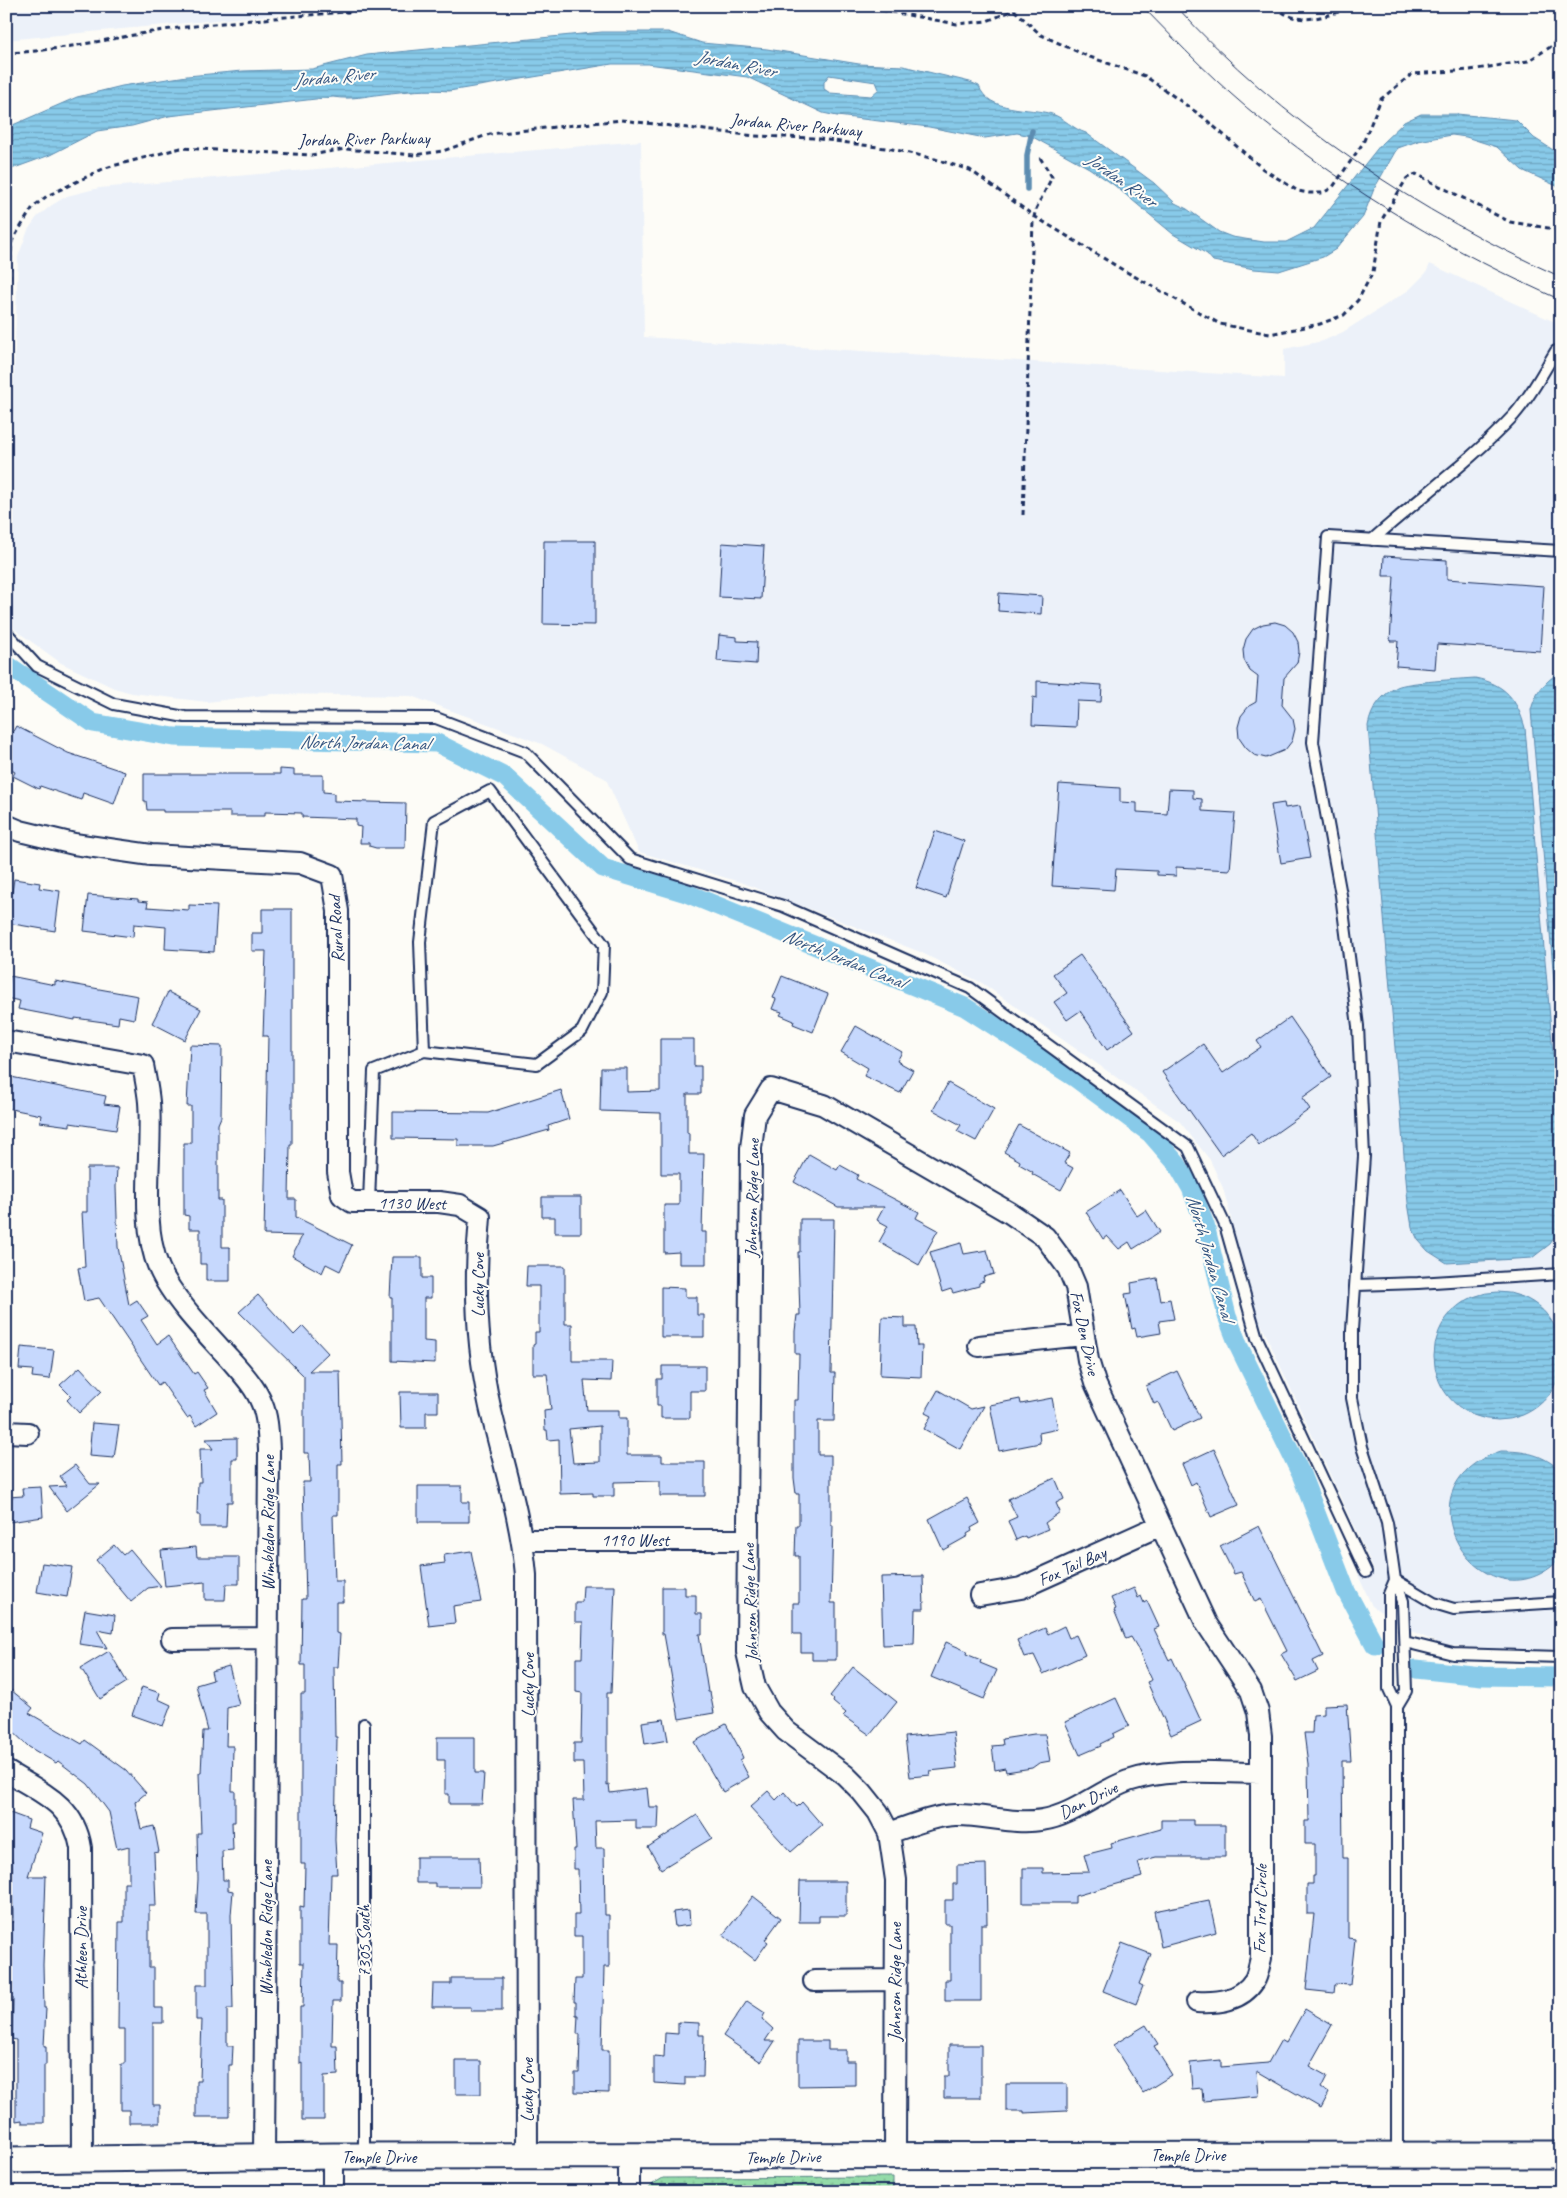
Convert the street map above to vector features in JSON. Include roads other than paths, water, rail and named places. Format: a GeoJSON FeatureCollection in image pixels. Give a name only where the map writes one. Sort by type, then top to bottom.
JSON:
{"type":"FeatureCollection","features":[{"type":"Feature","properties":{"kind":"street","name":"Rural Road"},"geometry":{"type":"LineString","coordinates":[[6,825],[20,831],[74,844],[152,855],[300,863],[332,875],[338,911],[338,1172],[342,1194]]}},
{"type":"Feature","properties":{"kind":"street","name":"Wimbledon Ridge Lane"},"geometry":{"type":"LineString","coordinates":[[6,1041],[143,1065],[149,1102],[152,1247],[159,1269],[169,1286],[206,1334],[253,1386],[262,1404],[267,1424],[269,1449],[264,2157]]}},
{"type":"Feature","properties":{"kind":"street","name":"Fox Den Drive"},"geometry":{"type":"LineString","coordinates":[[771,1088],[824,1105],[1010,1212],[1038,1231],[1057,1251],[1068,1268],[1076,1287],[1088,1360],[1095,1383],[1206,1623],[1251,1690],[1258,1712],[1261,1736],[1261,1773]]}},
{"type":"Feature","properties":{"kind":"street","name":"Johnson Ridge Lane"},"geometry":{"type":"LineString","coordinates":[[771,1088],[755,1115],[751,1148],[747,1652],[755,1687],[769,1712],[786,1731],[845,1775],[862,1792],[878,1812],[889,1833],[896,1880],[895,2156]]}},
{"type":"Feature","properties":{"kind":"street","name":"1130 West"},"geometry":{"type":"LineString","coordinates":[[342,1194],[352,1202],[439,1202],[460,1205],[480,1217]]}},
{"type":"Feature","properties":{"kind":"street","name":"Lucky Cove"},"geometry":{"type":"LineString","coordinates":[[480,1217],[476,1264],[477,1318],[482,1364],[490,1406],[523,1540],[528,1625],[527,2157]]}},
{"type":"Feature","properties":{"kind":"street"},"geometry":{"type":"LineString","coordinates":[[979,1346],[1084,1335]]}},
{"type":"Feature","properties":{"kind":"street"},"geometry":{"type":"LineString","coordinates":[[6,1432],[28,1432]]}},
{"type":"Feature","properties":{"kind":"street","name":"Fox Tail Bay"},"geometry":{"type":"LineString","coordinates":[[980,1594],[1021,1588],[1161,1525]]}},
{"type":"Feature","properties":{"kind":"street","name":"1190 West"},"geometry":{"type":"LineString","coordinates":[[523,1540],[748,1540]]}},
{"type":"Feature","properties":{"kind":"street"},"geometry":{"type":"LineString","coordinates":[[172,1639],[267,1638]]}},
{"type":"Feature","properties":{"kind":"street","name":"Athleen Drive"},"geometry":{"type":"LineString","coordinates":[[6,1771],[62,1808],[73,1820],[78,1834],[81,1858],[82,2160]]}},
{"type":"Feature","properties":{"kind":"street","name":"Dan Drive"},"geometry":{"type":"LineString","coordinates":[[889,1833],[930,1819],[955,1815],[1020,1822],[1043,1820],[1064,1814],[1128,1781],[1150,1775],[1261,1773]]}},
{"type":"Feature","properties":{"kind":"street","name":"Fox Trot Circle"},"geometry":{"type":"LineString","coordinates":[[1197,2002],[1218,2003],[1239,1995],[1254,1981],[1261,1958],[1261,1773]]}},
{"type":"Feature","properties":{"kind":"street"},"geometry":{"type":"LineString","coordinates":[[814,1982],[895,1980]]}},
{"type":"Feature","properties":{"kind":"street","name":"Temple Drive"},"geometry":{"type":"LineString","coordinates":[[6,2160],[333,2156],[1561,2155]]}},
{"type":"Feature","properties":{"kind":"street"},"geometry":{"type":"LineString","coordinates":[[333,2156],[333,2192]]}},
{"type":"Feature","properties":{"kind":"street"},"geometry":{"type":"LineString","coordinates":[[629,2157],[629,2192]]}},
{"type":"Feature","properties":{"kind":"lane"},"geometry":{"type":"LineString","coordinates":[[1372,540],[1462,463],[1514,414],[1533,389],[1556,351]]}},
{"type":"Feature","properties":{"kind":"lane"},"geometry":{"type":"LineString","coordinates":[[1397,1706],[1406,1690],[1404,1601],[1395,1580],[1387,1523],[1362,1447],[1352,1398],[1352,1330],[1357,1284],[1364,1156],[1362,1078],[1341,895],[1317,768],[1313,723],[1328,537],[1561,551]]}},
{"type":"Feature","properties":{"kind":"lane"},"geometry":{"type":"LineString","coordinates":[[6,632],[37,666],[114,704],[185,717],[436,718],[525,752],[630,859],[783,906],[970,988],[1188,1146],[1224,1225],[1257,1338],[1366,1572]]}},
{"type":"Feature","properties":{"kind":"lane"},"geometry":{"type":"LineString","coordinates":[[369,1202],[374,1072],[424,1051],[537,1064],[582,1031],[602,992],[604,945],[490,791],[434,821],[420,942],[424,1051]]}},
{"type":"Feature","properties":{"kind":"lane"},"geometry":{"type":"LineString","coordinates":[[1357,1284],[1418,1283],[1561,1274]]}},
{"type":"Feature","properties":{"kind":"lane"},"geometry":{"type":"LineString","coordinates":[[1395,1580],[1434,1603],[1454,1610],[1561,1602]]}},
{"type":"Feature","properties":{"kind":"lane"},"geometry":{"type":"LineString","coordinates":[[1395,1580],[1389,1594],[1389,1689],[1397,1706],[1397,2155]]}},
{"type":"Feature","properties":{"kind":"lane"},"geometry":{"type":"LineString","coordinates":[[1405,1642],[1453,1654],[1561,1657]]}},
{"type":"Feature","properties":{"kind":"lane","name":"7305 South"},"geometry":{"type":"LineString","coordinates":[[364,1724],[364,2157]]}},
{"type":"Feature","properties":{"kind":"water","name":"Jordan River"},"geometry":{"type":"Polygon","coordinates":[[[602,32],[668,32],[702,43],[767,49],[859,64],[903,66],[970,82],[979,86],[984,95],[991,101],[1000,105],[1052,114],[1086,133],[1154,183],[1175,203],[1187,209],[1219,232],[1232,237],[1264,242],[1286,242],[1314,228],[1381,144],[1404,122],[1421,114],[1457,114],[1516,120],[1534,138],[1561,155],[1561,188],[1522,170],[1497,147],[1466,137],[1452,135],[1418,141],[1398,148],[1374,189],[1363,217],[1336,249],[1323,257],[1279,271],[1254,269],[1213,261],[1207,254],[1173,234],[1114,185],[1089,168],[1031,136],[1017,133],[985,138],[929,127],[837,116],[823,113],[747,77],[648,64],[612,64],[449,91],[416,91],[352,98],[333,97],[169,116],[132,126],[97,131],[50,155],[6,171],[6,128],[77,97],[122,86],[187,76],[243,71],[312,69],[367,55],[602,32]],[[829,75],[824,82],[824,89],[830,93],[871,96],[879,89],[876,82],[829,75]]]}},
{"type":"Feature","properties":{"kind":"water"},"geometry":{"type":"Polygon","coordinates":[[[1561,671],[1561,1063],[1531,710],[1542,688],[1561,671]]]}},
{"type":"Feature","properties":{"kind":"water"},"geometry":{"type":"Polygon","coordinates":[[[1475,678],[1494,684],[1508,694],[1518,709],[1525,728],[1561,1146],[1561,1228],[1550,1244],[1532,1258],[1447,1263],[1428,1251],[1418,1240],[1412,1227],[1408,1203],[1368,726],[1378,703],[1386,694],[1397,687],[1422,682],[1475,678]]]}},
{"type":"Feature","properties":{"kind":"water"},"geometry":{"type":"Polygon","coordinates":[[[1498,1292],[1522,1297],[1534,1303],[1543,1311],[1551,1320],[1557,1332],[1562,1356],[1557,1380],[1551,1392],[1543,1401],[1534,1409],[1522,1415],[1498,1420],[1474,1415],[1462,1409],[1453,1401],[1445,1392],[1439,1380],[1434,1356],[1439,1332],[1445,1320],[1453,1311],[1462,1303],[1474,1297],[1498,1292]]]}},
{"type":"Feature","properties":{"kind":"water"},"geometry":{"type":"Polygon","coordinates":[[[1501,1451],[1518,1452],[1540,1457],[1561,1471],[1561,1558],[1532,1577],[1504,1579],[1479,1568],[1460,1547],[1450,1521],[1452,1494],[1468,1469],[1501,1451]]]}},
{"type":"Feature","properties":{"kind":"waterway"},"geometry":{"type":"LineString","coordinates":[[1027,189],[1027,155],[1032,131]]}},
{"type":"Feature","properties":{"kind":"waterway","name":"North Jordan Canal"},"geometry":{"type":"LineString","coordinates":[[6,664],[93,723],[174,737],[437,743],[505,777],[603,868],[686,893],[965,1007],[1077,1079],[1150,1133],[1177,1164],[1191,1188],[1205,1225],[1227,1316],[1239,1347],[1301,1474],[1346,1591],[1375,1645]]}},
{"type":"Feature","properties":{"kind":"waterway","name":"North Jordan Canal"},"geometry":{"type":"LineString","coordinates":[[1416,1669],[1482,1676],[1561,1677]]}},
{"type":"Feature","properties":{"kind":"tram line"},"geometry":{"type":"LineString","coordinates":[[1142,6],[1231,94],[1263,121],[1333,173],[1444,242],[1521,282],[1561,300]]}},
{"type":"Feature","properties":{"kind":"tram line"},"geometry":{"type":"LineString","coordinates":[[1176,6],[1216,48],[1260,88],[1306,126],[1355,161],[1405,194],[1456,224],[1508,252],[1561,277]]}}]}
